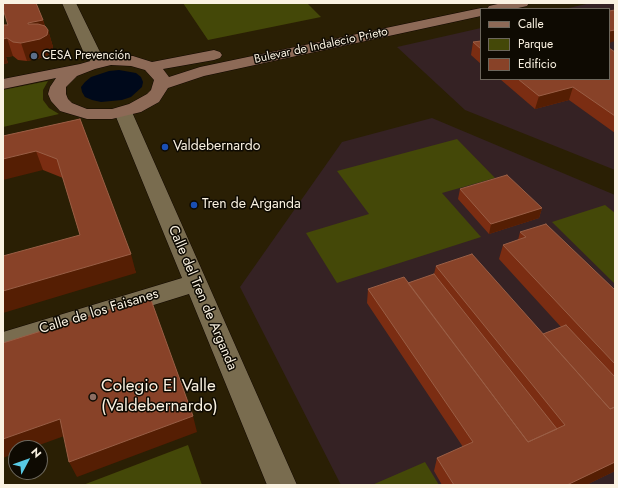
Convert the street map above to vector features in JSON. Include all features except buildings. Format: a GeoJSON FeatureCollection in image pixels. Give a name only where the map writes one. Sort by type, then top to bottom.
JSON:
{"type":"FeatureCollection","features":[{"type":"Feature","properties":{"kind":"street"},"geometry":{"type":"LineString","coordinates":[[69,3],[91,51],[99,62]]}},
{"type":"Feature","properties":{"kind":"street","name":"Bulevar de Indalecio Prieto"},"geometry":{"type":"LineString","coordinates":[[151,67],[464,3]]}},
{"type":"Feature","properties":{"kind":"street"},"geometry":{"type":"LineString","coordinates":[[499,8],[522,3]]}},
{"type":"Feature","properties":{"kind":"street","name":"Bulevar de Indalecio Prieto"},"geometry":{"type":"LineString","coordinates":[[162,85],[200,72],[480,12]]}},
{"type":"Feature","properties":{"kind":"street"},"geometry":{"type":"LineString","coordinates":[[3,84],[81,68],[99,62],[122,60],[143,63],[151,67],[160,75],[162,85],[159,92],[153,98],[134,108],[122,112],[65,123]]}},
{"type":"Feature","properties":{"kind":"street"},"geometry":{"type":"LineString","coordinates":[[81,68],[71,73],[61,83],[57,94],[60,101],[66,107],[87,114],[101,115]]}},
{"type":"Feature","properties":{"kind":"street","name":"Calle del Tren de Arganda"},"geometry":{"type":"LineString","coordinates":[[122,112],[282,485]]}},
{"type":"Feature","properties":{"kind":"street","name":"Calle de los Faisanes"},"geometry":{"type":"LineString","coordinates":[[3,342],[196,282]]}},
{"type":"Feature","properties":{"kind":"shaded area"},"geometry":{"type":"Polygon","coordinates":[[[591,3],[615,3],[615,170],[465,110],[397,47],[480,28],[480,80],[610,80],[610,8],[568,8],[591,3]]]}},
{"type":"Feature","properties":{"kind":"shaded area"},"geometry":{"type":"Polygon","coordinates":[[[432,118],[615,195],[615,485],[341,485],[240,287],[342,142],[432,118]]]}},
{"type":"Feature","properties":{"kind":"green space"},"geometry":{"type":"Polygon","coordinates":[[[183,3],[307,3],[321,17],[208,40],[183,3]]]}},
{"type":"Feature","properties":{"kind":"green space"},"geometry":{"type":"Polygon","coordinates":[[[48,81],[43,90],[43,100],[49,108],[59,114],[3,127],[3,90],[48,81]]]}},
{"type":"Feature","properties":{"kind":"green space"},"geometry":{"type":"Polygon","coordinates":[[[457,139],[495,178],[442,193],[481,237],[337,283],[306,233],[369,214],[337,171],[457,139]]]}},
{"type":"Feature","properties":{"kind":"green space"},"geometry":{"type":"Polygon","coordinates":[[[605,205],[615,213],[615,284],[552,222],[605,205]]]}},
{"type":"Feature","properties":{"kind":"green space"},"geometry":{"type":"Polygon","coordinates":[[[188,445],[202,485],[83,485],[188,445]]]}},
{"type":"Feature","properties":{"kind":"green space"},"geometry":{"type":"Polygon","coordinates":[[[425,462],[439,485],[372,485],[425,462]]]}},
{"type":"Feature","properties":{"kind":"water"},"geometry":{"type":"Polygon","coordinates":[[[119,70],[136,73],[141,77],[143,82],[142,87],[131,97],[122,100],[101,102],[85,97],[81,87],[91,77],[109,71],[119,70]]]}},
{"type":"Feature","properties":{"kind":"place","name":"CESA Prevención"},"geometry":{"type":"Point","coordinates":[34,56]}},
{"type":"Feature","properties":{"kind":"place","name":"Valdebernardo"},"geometry":{"type":"Point","coordinates":[165,147]}},
{"type":"Feature","properties":{"kind":"place","name":"Tren de Arganda"},"geometry":{"type":"Point","coordinates":[194,205]}},
{"type":"Feature","properties":{"kind":"place","name":"Colegio El Valle (Valdebernardo)"},"geometry":{"type":"Point","coordinates":[93,397]}}]}
